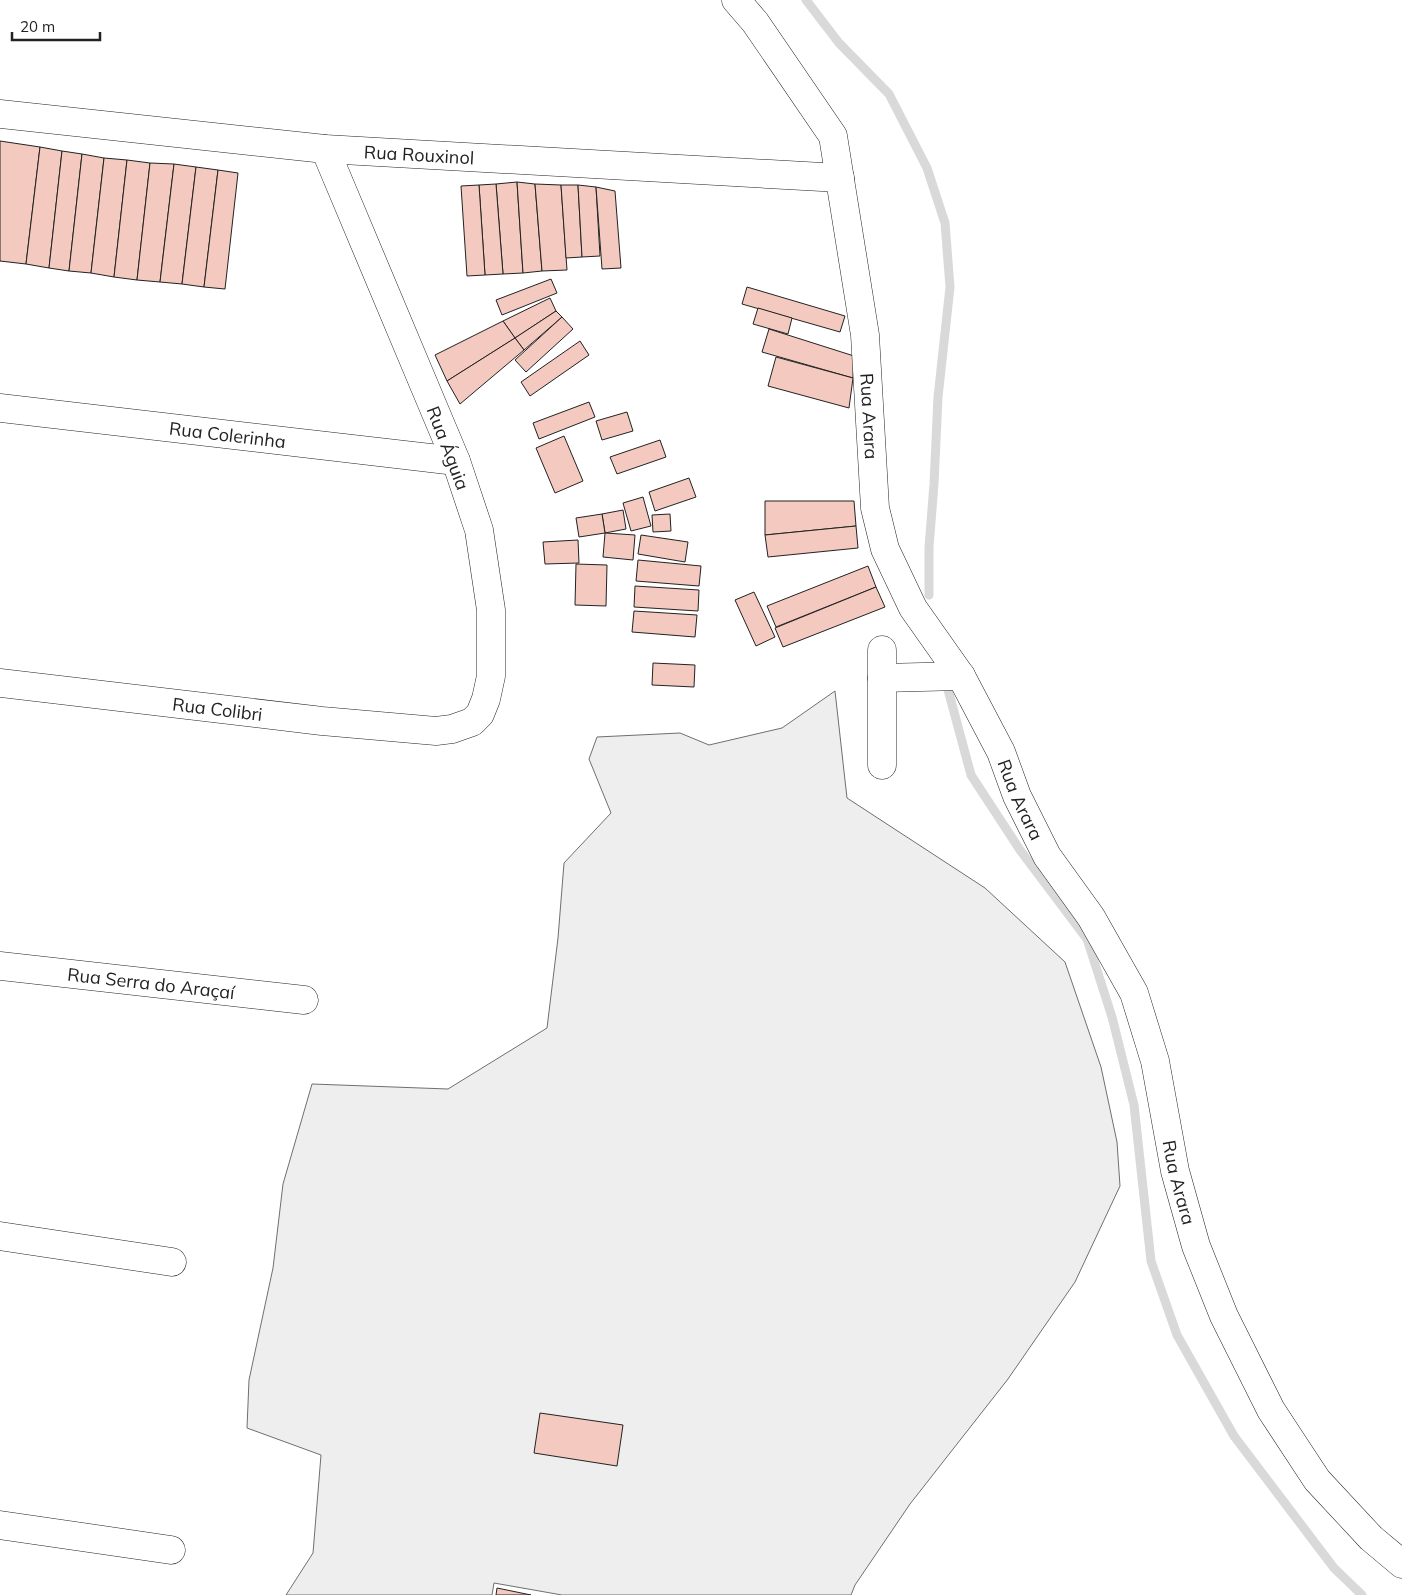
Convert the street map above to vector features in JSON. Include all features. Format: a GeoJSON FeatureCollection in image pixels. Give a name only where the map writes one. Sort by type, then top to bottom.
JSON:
{"type":"FeatureCollection","features":[{"type":"Feature","properties":{"kind":"street","name":"Rua Arara"},"geometry":{"type":"LineString","coordinates":[[736,0],[755,22],[833,136],[865,334],[875,508],[884,549],[913,608],[961,676],[1001,752],[1017,796],[1047,856],[1091,917],[1134,993],[1155,1061],[1175,1170],[1196,1246],[1224,1316],[1270,1410],[1317,1480],[1371,1538],[1402,1564]]}},
{"type":"Feature","properties":{"kind":"street","name":"Rua Rouxinol"},"geometry":{"type":"LineString","coordinates":[[0,114],[325,149],[840,178]]}},
{"type":"Feature","properties":{"kind":"street","name":"Rua Águia"},"geometry":{"type":"LineString","coordinates":[[325,149],[456,461],[480,539],[491,610],[491,676],[480,714],[472,722],[452,729],[436,731]]}},
{"type":"Feature","properties":{"kind":"street","name":"Rua Colerinha"},"geometry":{"type":"LineString","coordinates":[[0,408],[456,461]]}},
{"type":"Feature","properties":{"kind":"street"},"geometry":{"type":"LineString","coordinates":[[882,650],[882,765]]}},
{"type":"Feature","properties":{"kind":"street"},"geometry":{"type":"LineString","coordinates":[[882,678],[961,676]]}},
{"type":"Feature","properties":{"kind":"street","name":"Rua Colibri"},"geometry":{"type":"LineString","coordinates":[[0,683],[322,721],[436,731]]}},
{"type":"Feature","properties":{"kind":"street","name":"Rua Serra do Araçaí"},"geometry":{"type":"LineString","coordinates":[[0,966],[304,1000]]}},
{"type":"Feature","properties":{"kind":"street"},"geometry":{"type":"LineString","coordinates":[[0,1236],[172,1262]]}},
{"type":"Feature","properties":{"kind":"street"},"geometry":{"type":"LineString","coordinates":[[0,1524],[171,1550]]}},
{"type":"Feature","properties":{"kind":"shaded area"},"geometry":{"type":"Polygon","coordinates":[[[835,691],[847,798],[985,888],[1065,962],[1101,1067],[1117,1142],[1120,1186],[1075,1282],[1008,1379],[910,1504],[855,1585],[851,1595],[562,1595],[494,1583],[492,1595],[286,1595],[313,1553],[321,1455],[247,1428],[249,1380],[273,1268],[283,1184],[312,1084],[448,1089],[547,1028],[558,938],[564,863],[611,813],[589,759],[597,737],[680,733],[709,745],[782,728],[835,691]]]}},
{"type":"Feature","properties":{"kind":"building"},"geometry":{"type":"Polygon","coordinates":[[[0,141],[40,147],[26,264],[0,261],[0,141]]]}},
{"type":"Feature","properties":{"kind":"building"},"geometry":{"type":"Polygon","coordinates":[[[40,147],[62,151],[49,268],[26,264],[40,147]]]}},
{"type":"Feature","properties":{"kind":"building"},"geometry":{"type":"Polygon","coordinates":[[[62,151],[82,154],[69,271],[49,268],[62,151]]]}},
{"type":"Feature","properties":{"kind":"building"},"geometry":{"type":"Polygon","coordinates":[[[82,154],[104,158],[91,273],[69,271],[82,154]]]}},
{"type":"Feature","properties":{"kind":"building"},"geometry":{"type":"Polygon","coordinates":[[[104,158],[127,160],[114,277],[91,273],[104,158]]]}},
{"type":"Feature","properties":{"kind":"building"},"geometry":{"type":"Polygon","coordinates":[[[127,160],[150,163],[137,280],[114,277],[127,160]]]}},
{"type":"Feature","properties":{"kind":"building"},"geometry":{"type":"Polygon","coordinates":[[[150,163],[174,164],[160,282],[137,280],[150,163]]]}},
{"type":"Feature","properties":{"kind":"building"},"geometry":{"type":"Polygon","coordinates":[[[174,164],[196,167],[182,284],[160,282],[174,164]]]}},
{"type":"Feature","properties":{"kind":"building"},"geometry":{"type":"Polygon","coordinates":[[[196,167],[218,170],[204,287],[182,284],[196,167]]]}},
{"type":"Feature","properties":{"kind":"building"},"geometry":{"type":"Polygon","coordinates":[[[218,170],[238,173],[225,289],[204,287],[218,170]]]}},
{"type":"Feature","properties":{"kind":"building"},"geometry":{"type":"Polygon","coordinates":[[[517,182],[523,273],[503,274],[496,184],[517,182]]]}},
{"type":"Feature","properties":{"kind":"building"},"geometry":{"type":"Polygon","coordinates":[[[517,182],[535,184],[542,271],[523,273],[517,182]]]}},
{"type":"Feature","properties":{"kind":"building"},"geometry":{"type":"Polygon","coordinates":[[[496,184],[503,274],[485,275],[479,185],[496,184]]]}},
{"type":"Feature","properties":{"kind":"building"},"geometry":{"type":"Polygon","coordinates":[[[535,184],[561,185],[567,270],[542,271],[535,184]]]}},
{"type":"Feature","properties":{"kind":"building"},"geometry":{"type":"Polygon","coordinates":[[[479,185],[485,275],[467,276],[461,186],[479,185]]]}},
{"type":"Feature","properties":{"kind":"building"},"geometry":{"type":"Polygon","coordinates":[[[561,185],[578,185],[582,257],[566,258],[561,185]]]}},
{"type":"Feature","properties":{"kind":"building"},"geometry":{"type":"Polygon","coordinates":[[[578,185],[596,187],[600,256],[582,257],[578,185]]]}},
{"type":"Feature","properties":{"kind":"building"},"geometry":{"type":"Polygon","coordinates":[[[596,187],[615,191],[621,268],[602,269],[596,187]]]}},
{"type":"Feature","properties":{"kind":"building"},"geometry":{"type":"Polygon","coordinates":[[[551,279],[557,293],[502,315],[496,300],[551,279]]]}},
{"type":"Feature","properties":{"kind":"building"},"geometry":{"type":"Polygon","coordinates":[[[747,287],[845,316],[840,332],[742,304],[747,287]]]}},
{"type":"Feature","properties":{"kind":"building"},"geometry":{"type":"Polygon","coordinates":[[[550,298],[556,311],[515,338],[503,321],[550,298]]]}},
{"type":"Feature","properties":{"kind":"building"},"geometry":{"type":"Polygon","coordinates":[[[758,308],[792,318],[788,334],[753,324],[758,308]]]}},
{"type":"Feature","properties":{"kind":"building"},"geometry":{"type":"Polygon","coordinates":[[[556,311],[562,317],[524,350],[515,338],[556,311]]]}},
{"type":"Feature","properties":{"kind":"building"},"geometry":{"type":"Polygon","coordinates":[[[562,317],[573,329],[526,372],[515,360],[562,317]]]}},
{"type":"Feature","properties":{"kind":"building"},"geometry":{"type":"Polygon","coordinates":[[[503,321],[515,338],[447,381],[435,355],[503,321]]]}},
{"type":"Feature","properties":{"kind":"building"},"geometry":{"type":"Polygon","coordinates":[[[769,329],[854,356],[853,378],[762,352],[769,329]]]}},
{"type":"Feature","properties":{"kind":"building"},"geometry":{"type":"Polygon","coordinates":[[[515,338],[524,350],[460,404],[447,381],[515,338]]]}},
{"type":"Feature","properties":{"kind":"building"},"geometry":{"type":"Polygon","coordinates":[[[580,341],[589,355],[530,396],[521,382],[580,341]]]}},
{"type":"Feature","properties":{"kind":"building"},"geometry":{"type":"Polygon","coordinates":[[[776,357],[853,378],[849,408],[768,386],[776,357]]]}},
{"type":"Feature","properties":{"kind":"building"},"geometry":{"type":"Polygon","coordinates":[[[589,402],[595,417],[539,439],[533,423],[589,402]]]}},
{"type":"Feature","properties":{"kind":"building"},"geometry":{"type":"Polygon","coordinates":[[[627,412],[633,431],[602,440],[596,421],[627,412]]]}},
{"type":"Feature","properties":{"kind":"building"},"geometry":{"type":"Polygon","coordinates":[[[564,436],[583,481],[555,493],[536,448],[564,436]]]}},
{"type":"Feature","properties":{"kind":"building"},"geometry":{"type":"Polygon","coordinates":[[[660,440],[666,457],[617,474],[610,457],[660,440]]]}},
{"type":"Feature","properties":{"kind":"building"},"geometry":{"type":"Polygon","coordinates":[[[689,478],[696,497],[655,511],[649,492],[689,478]]]}},
{"type":"Feature","properties":{"kind":"building"},"geometry":{"type":"Polygon","coordinates":[[[643,497],[651,526],[631,531],[623,503],[643,497]]]}},
{"type":"Feature","properties":{"kind":"building"},"geometry":{"type":"Polygon","coordinates":[[[765,501],[854,501],[856,526],[765,535],[765,501]]]}},
{"type":"Feature","properties":{"kind":"building"},"geometry":{"type":"Polygon","coordinates":[[[623,510],[626,529],[605,533],[602,514],[623,510]]]}},
{"type":"Feature","properties":{"kind":"building"},"geometry":{"type":"Polygon","coordinates":[[[602,514],[605,533],[579,537],[576,518],[602,514]]]}},
{"type":"Feature","properties":{"kind":"building"},"geometry":{"type":"Polygon","coordinates":[[[670,514],[671,531],[653,532],[652,515],[670,514]]]}},
{"type":"Feature","properties":{"kind":"building"},"geometry":{"type":"Polygon","coordinates":[[[856,526],[858,548],[768,557],[765,535],[856,526]]]}},
{"type":"Feature","properties":{"kind":"building"},"geometry":{"type":"Polygon","coordinates":[[[605,533],[635,535],[633,560],[603,557],[605,533]]]}},
{"type":"Feature","properties":{"kind":"building"},"geometry":{"type":"Polygon","coordinates":[[[641,535],[688,542],[685,562],[638,554],[641,535]]]}},
{"type":"Feature","properties":{"kind":"building"},"geometry":{"type":"Polygon","coordinates":[[[578,540],[579,563],[545,564],[543,542],[578,540]]]}},
{"type":"Feature","properties":{"kind":"building"},"geometry":{"type":"Polygon","coordinates":[[[638,560],[701,566],[699,586],[636,581],[638,560]]]}},
{"type":"Feature","properties":{"kind":"building"},"geometry":{"type":"Polygon","coordinates":[[[576,564],[607,565],[606,606],[575,605],[576,564]]]}},
{"type":"Feature","properties":{"kind":"building"},"geometry":{"type":"Polygon","coordinates":[[[868,566],[876,587],[776,627],[767,606],[868,566]]]}},
{"type":"Feature","properties":{"kind":"building"},"geometry":{"type":"Polygon","coordinates":[[[635,586],[699,590],[698,611],[634,607],[635,586]]]}},
{"type":"Feature","properties":{"kind":"building"},"geometry":{"type":"Polygon","coordinates":[[[876,587],[885,607],[783,647],[775,628],[876,587]]]}},
{"type":"Feature","properties":{"kind":"building"},"geometry":{"type":"Polygon","coordinates":[[[754,592],[775,637],[756,646],[735,600],[754,592]]]}},
{"type":"Feature","properties":{"kind":"building"},"geometry":{"type":"Polygon","coordinates":[[[634,611],[697,615],[695,637],[632,632],[634,611]]]}},
{"type":"Feature","properties":{"kind":"building"},"geometry":{"type":"Polygon","coordinates":[[[653,663],[695,665],[694,687],[652,685],[653,663]]]}},
{"type":"Feature","properties":{"kind":"building"},"geometry":{"type":"Polygon","coordinates":[[[540,1413],[623,1425],[617,1466],[534,1453],[540,1413]]]}},
{"type":"Feature","properties":{"kind":"building"},"geometry":{"type":"Polygon","coordinates":[[[497,1588],[531,1595],[496,1595],[497,1588]]]}},
{"type":"Feature","properties":{"kind":"waterway"},"geometry":{"type":"LineString","coordinates":[[806,0],[839,43],[889,94],[927,168],[945,223],[950,287],[938,397],[929,547],[929,595]]}},
{"type":"Feature","properties":{"kind":"waterway"},"geometry":{"type":"LineString","coordinates":[[947,686],[971,775],[1020,850],[1087,939],[1112,1017],[1134,1105],[1151,1261],[1177,1335],[1234,1436],[1334,1568],[1362,1595]]}}]}
